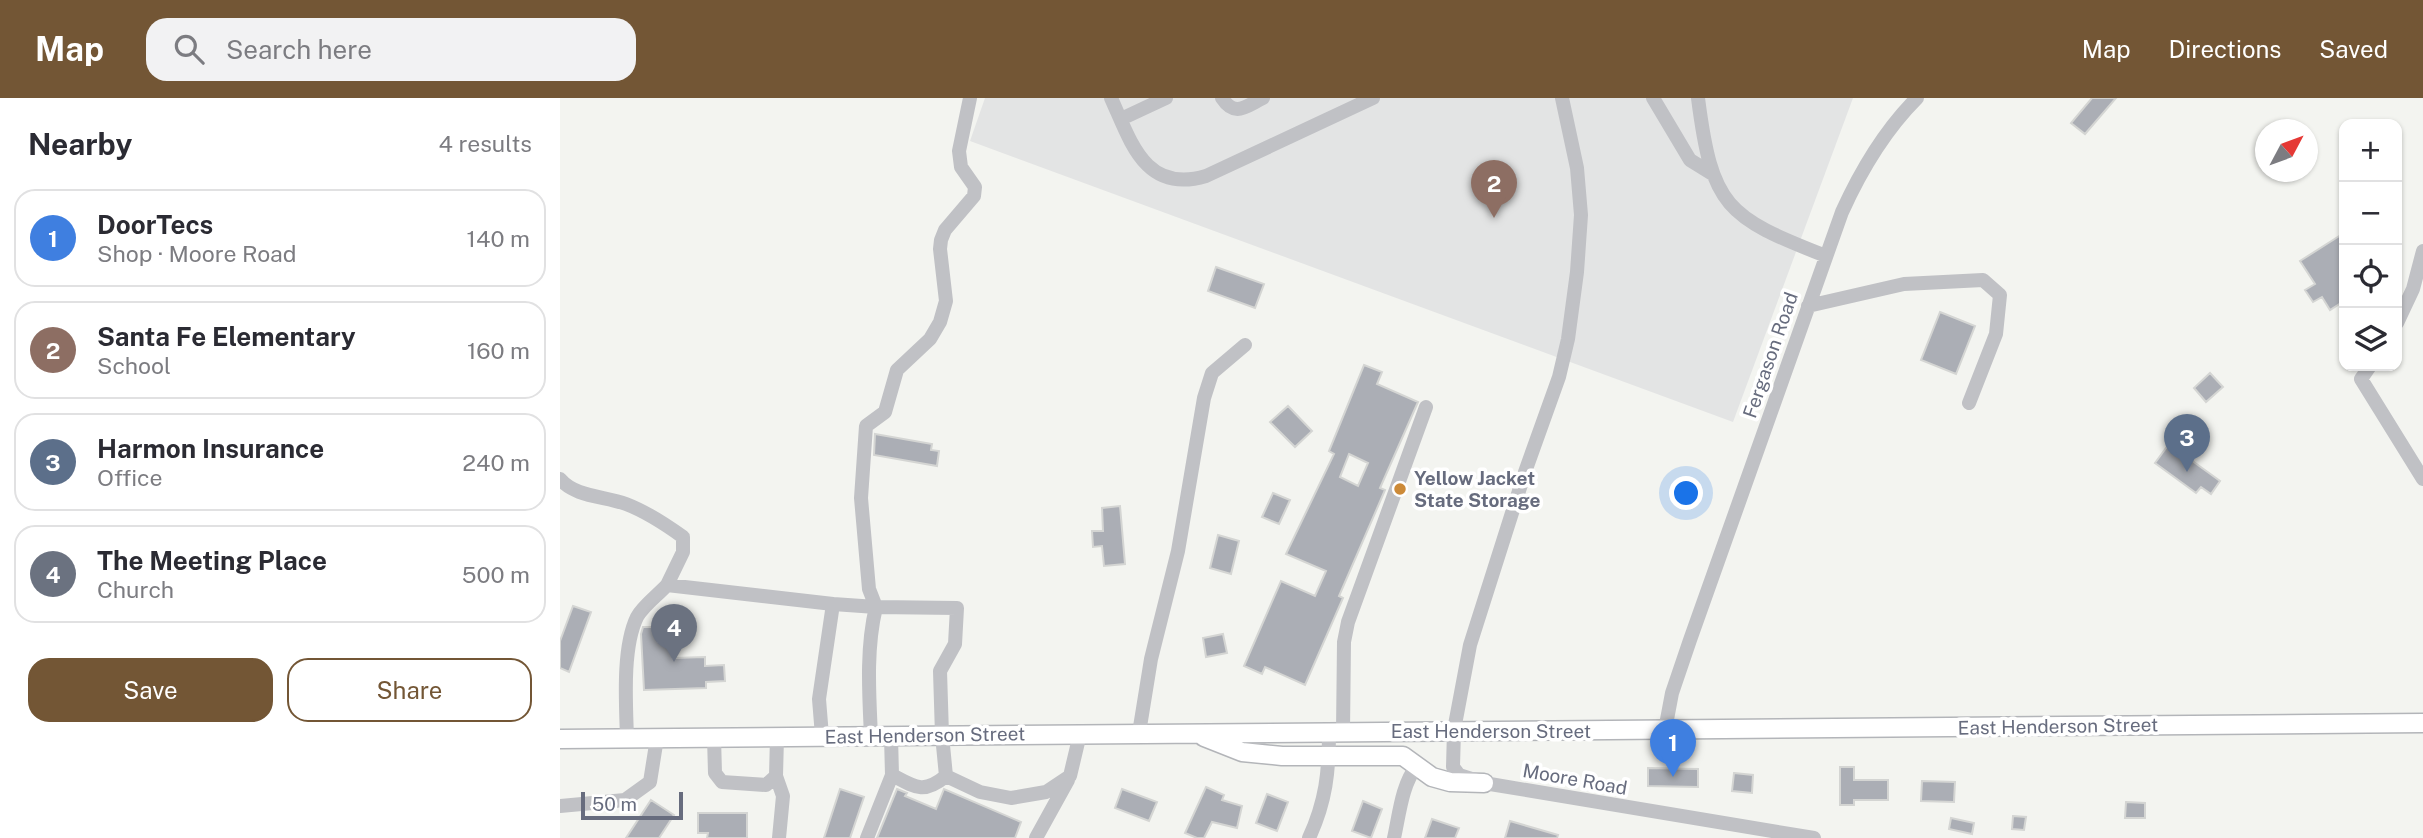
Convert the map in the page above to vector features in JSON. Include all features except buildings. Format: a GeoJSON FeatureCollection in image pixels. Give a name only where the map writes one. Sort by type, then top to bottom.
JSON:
{"type":"FeatureCollection","features":[{"type":"Feature","properties":{"kind":"main road","name":"East Henderson Street"},"geometry":{"type":"LineString","coordinates":[[560,738],[2423,723]]}},
{"type":"Feature","properties":{"kind":"main road"},"geometry":{"type":"LineString","coordinates":[[1194,733],[1242,752],[1282,757],[1403,756],[1432,777],[1450,782],[1484,783]]}},
{"type":"Feature","properties":{"kind":"street"},"geometry":{"type":"LineString","coordinates":[[871,736],[871,628],[876,607],[869,589],[861,498],[866,426],[885,412],[897,370],[930,339],[940,322],[946,301],[940,249],[942,240],[945,230],[974,196],[975,187],[961,167],[960,151],[970,98]]}},
{"type":"Feature","properties":{"kind":"street"},"geometry":{"type":"LineString","coordinates":[[1111,98],[1137,155],[1156,173],[1179,181],[1193,180],[1224,168],[1373,98]]}},
{"type":"Feature","properties":{"kind":"street"},"geometry":{"type":"LineString","coordinates":[[1121,119],[1166,98]]}},
{"type":"Feature","properties":{"kind":"street"},"geometry":{"type":"LineString","coordinates":[[1222,98],[1230,108],[1236,110],[1263,98]]}},
{"type":"Feature","properties":{"kind":"street"},"geometry":{"type":"LineString","coordinates":[[1454,730],[1470,645],[1525,472],[1559,377],[1568,338],[1581,215],[1577,168],[1562,98]]}},
{"type":"Feature","properties":{"kind":"street"},"geometry":{"type":"LineString","coordinates":[[1653,98],[1690,160],[1711,173]]}},
{"type":"Feature","properties":{"kind":"street"},"geometry":{"type":"LineString","coordinates":[[1698,98],[1704,147],[1711,173],[1721,193],[1741,216],[1769,234],[1826,256]]}},
{"type":"Feature","properties":{"kind":"street","name":"Fergason Road"},"geometry":{"type":"LineString","coordinates":[[1665,730],[1672,693],[1690,640],[1842,212],[1871,155],[1890,128],[1917,98]]}},
{"type":"Feature","properties":{"kind":"street"},"geometry":{"type":"LineString","coordinates":[[2402,312],[2413,289],[2423,251]]}},
{"type":"Feature","properties":{"kind":"street"},"geometry":{"type":"LineString","coordinates":[[1808,306],[1904,284],[1983,281],[2000,295],[1996,334],[1969,403]]}},
{"type":"Feature","properties":{"kind":"street"},"geometry":{"type":"LineString","coordinates":[[1139,733],[1150,659],[1178,551],[1203,398],[1212,373],[1245,345]]}},
{"type":"Feature","properties":{"kind":"street"},"geometry":{"type":"LineString","coordinates":[[2367,371],[2361,379],[2423,479]]}},
{"type":"Feature","properties":{"kind":"street"},"geometry":{"type":"LineString","coordinates":[[1309,838],[1321,811],[1329,771],[1348,621],[1426,407]]}},
{"type":"Feature","properties":{"kind":"street"},"geometry":{"type":"LineString","coordinates":[[560,479],[569,489],[626,504],[659,520],[683,537],[683,552],[667,585],[638,617],[626,670],[626,738]]}},
{"type":"Feature","properties":{"kind":"street"},"geometry":{"type":"LineString","coordinates":[[667,585],[833,604],[957,608],[956,645],[940,671],[946,776]]}},
{"type":"Feature","properties":{"kind":"street"},"geometry":{"type":"LineString","coordinates":[[822,736],[819,699],[833,604]]}},
{"type":"Feature","properties":{"kind":"street","name":"Moore Road"},"geometry":{"type":"LineString","coordinates":[[1454,730],[1453,767],[1459,775],[1484,783],[1814,838]]}},
{"type":"Feature","properties":{"kind":"street"},"geometry":{"type":"LineString","coordinates":[[1036,838],[1070,776],[1080,734]]}},
{"type":"Feature","properties":{"kind":"street"},"geometry":{"type":"LineString","coordinates":[[867,838],[892,775],[891,736]]}},
{"type":"Feature","properties":{"kind":"street"},"geometry":{"type":"LineString","coordinates":[[714,737],[715,773],[722,782],[766,785],[776,776]]}},
{"type":"Feature","properties":{"kind":"street"},"geometry":{"type":"LineString","coordinates":[[777,737],[776,776],[783,796],[779,838]]}},
{"type":"Feature","properties":{"kind":"street"},"geometry":{"type":"LineString","coordinates":[[560,806],[625,800],[650,782],[657,738]]}},
{"type":"Feature","properties":{"kind":"street"},"geometry":{"type":"LineString","coordinates":[[1394,838],[1407,783],[1411,772],[1417,766]]}},
{"type":"Feature","properties":{"kind":"street"},"geometry":{"type":"LineString","coordinates":[[892,775],[916,788],[933,786],[946,776]]}},
{"type":"Feature","properties":{"kind":"street"},"geometry":{"type":"LineString","coordinates":[[946,776],[980,792],[1011,798],[1046,792],[1070,776]]}},
{"type":"Feature","properties":{"kind":"shaded area"},"geometry":{"type":"Polygon","coordinates":[[[985,98],[1853,98],[1733,422],[970,141],[985,98]]]}},
{"type":"Feature","properties":{"kind":"place","name":"Santa Fe Elementary"},"geometry":{"type":"Point","coordinates":[1494,218]}},
{"type":"Feature","properties":{"kind":"place","name":"Harmon Insurance"},"geometry":{"type":"Point","coordinates":[2187,472]}},
{"type":"Feature","properties":{"kind":"place","name":"Yellow Jacket State Storage"},"geometry":{"type":"Point","coordinates":[1400,489]}},
{"type":"Feature","properties":{"kind":"place","name":"The Meeting Place"},"geometry":{"type":"Point","coordinates":[674,662]}},
{"type":"Feature","properties":{"kind":"place","name":"DoorTecs"},"geometry":{"type":"Point","coordinates":[1673,777]}}]}
